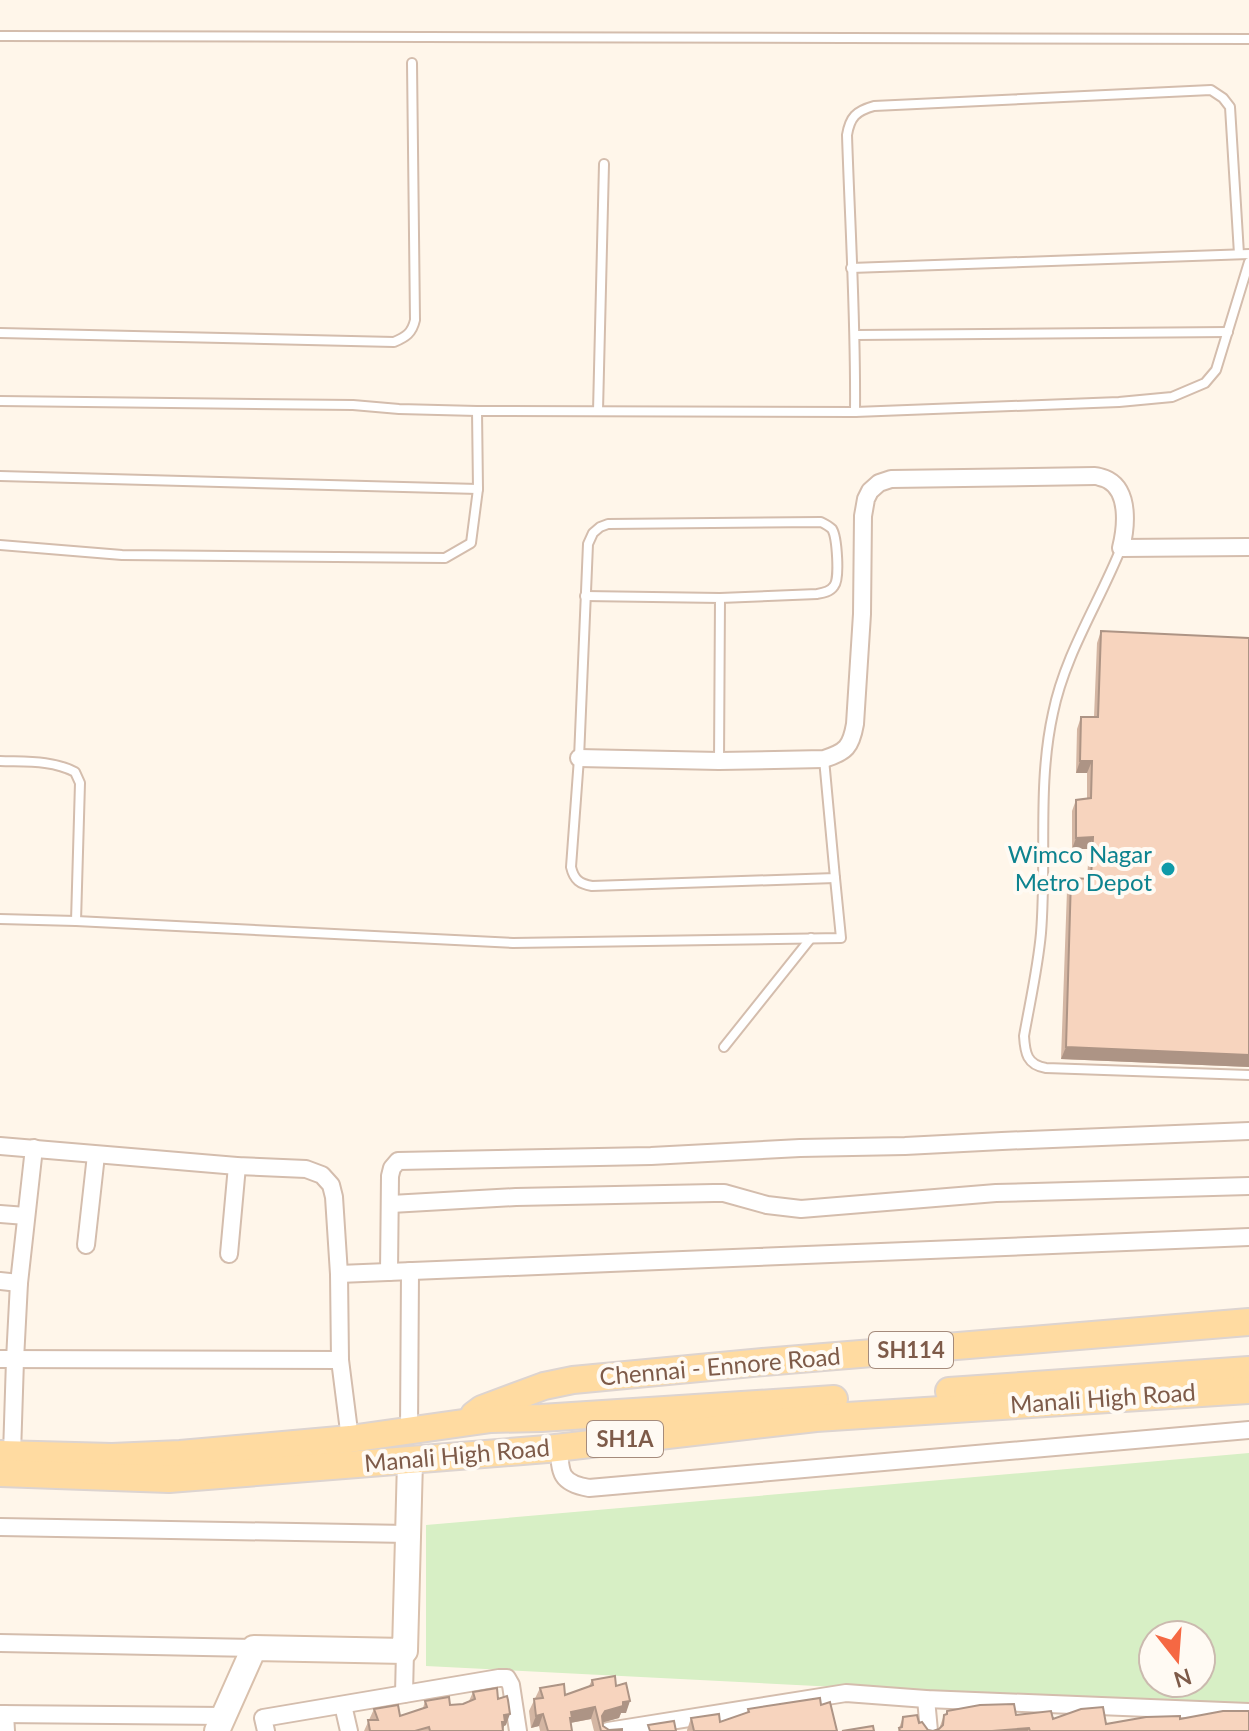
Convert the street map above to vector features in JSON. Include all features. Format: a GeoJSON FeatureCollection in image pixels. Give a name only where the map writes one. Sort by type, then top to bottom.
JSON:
{"type":"FeatureCollection","features":[{"type":"Feature","properties":{"kind":"main road","name":"Chennai - Ennore Road"},"geometry":{"type":"LineString","coordinates":[[455,1425],[482,1409],[544,1386],[573,1380],[1249,1322]]}},
{"type":"Feature","properties":{"kind":"main road","name":"Manali High Road"},"geometry":{"type":"LineString","coordinates":[[4,1460],[166,1455],[350,1439],[491,1419],[624,1413],[1249,1370]]}},
{"type":"Feature","properties":{"kind":"main road"},"geometry":{"type":"LineString","coordinates":[[623,1375],[624,1413]]}},
{"type":"Feature","properties":{"kind":"main road"},"geometry":{"type":"LineString","coordinates":[[573,1380],[576,1415]]}},
{"type":"Feature","properties":{"kind":"main road","name":"Manali High Road"},"geometry":{"type":"LineString","coordinates":[[4,1460],[169,1479],[459,1457],[816,1418],[1249,1390]]}},
{"type":"Feature","properties":{"kind":"main road"},"geometry":{"type":"LineString","coordinates":[[541,1418],[553,1448]]}},
{"type":"Feature","properties":{"kind":"main road"},"geometry":{"type":"LineString","coordinates":[[455,1425],[459,1457]]}},
{"type":"Feature","properties":{"kind":"street"},"geometry":{"type":"LineString","coordinates":[[579,758],[719,761],[824,759],[847,749],[855,724],[862,614],[863,516],[870,491],[879,483],[891,479],[1095,476],[1108,479],[1122,498],[1125,531],[1121,548],[1249,547]]}},
{"type":"Feature","properties":{"kind":"street"},"geometry":{"type":"LineString","coordinates":[[389,1272],[390,1176],[398,1161],[651,1156],[1249,1131]]}},
{"type":"Feature","properties":{"kind":"street"},"geometry":{"type":"LineString","coordinates":[[0,1146],[306,1169],[322,1175],[331,1185],[334,1197],[340,1360],[350,1439]]}},
{"type":"Feature","properties":{"kind":"street"},"geometry":{"type":"LineString","coordinates":[[4,1460],[7,1359],[34,1148]]}},
{"type":"Feature","properties":{"kind":"street"},"geometry":{"type":"LineString","coordinates":[[86,1245],[96,1155]]}},
{"type":"Feature","properties":{"kind":"street"},"geometry":{"type":"LineString","coordinates":[[229,1254],[237,1166]]}},
{"type":"Feature","properties":{"kind":"street"},"geometry":{"type":"LineString","coordinates":[[391,1204],[516,1197],[724,1193],[801,1209],[996,1193],[1249,1186]]}},
{"type":"Feature","properties":{"kind":"street"},"geometry":{"type":"LineString","coordinates":[[0,1214],[26,1216]]}},
{"type":"Feature","properties":{"kind":"street"},"geometry":{"type":"LineString","coordinates":[[339,1274],[1249,1237]]}},
{"type":"Feature","properties":{"kind":"street"},"geometry":{"type":"LineString","coordinates":[[409,1431],[410,1271]]}},
{"type":"Feature","properties":{"kind":"street"},"geometry":{"type":"LineString","coordinates":[[0,1281],[19,1283]]}},
{"type":"Feature","properties":{"kind":"street"},"geometry":{"type":"LineString","coordinates":[[7,1359],[340,1360]]}},
{"type":"Feature","properties":{"kind":"street"},"geometry":{"type":"LineString","coordinates":[[553,1448],[563,1476],[569,1483],[589,1488],[1249,1430]]}},
{"type":"Feature","properties":{"kind":"street"},"geometry":{"type":"LineString","coordinates":[[404,1694],[410,1461]]}},
{"type":"Feature","properties":{"kind":"street"},"geometry":{"type":"LineString","coordinates":[[0,1527],[408,1534]]}},
{"type":"Feature","properties":{"kind":"street"},"geometry":{"type":"LineString","coordinates":[[0,1643],[405,1651]]}},
{"type":"Feature","properties":{"kind":"street"},"geometry":{"type":"LineString","coordinates":[[4,1720],[220,1723],[254,1648]]}},
{"type":"Feature","properties":{"kind":"street"},"geometry":{"type":"LineString","coordinates":[[266,1731],[263,1718],[507,1678],[511,1685],[518,1731]]}},
{"type":"Feature","properties":{"kind":"street"},"geometry":{"type":"LineString","coordinates":[[608,1731],[846,1693],[1249,1712]]}},
{"type":"Feature","properties":{"kind":"street"},"geometry":{"type":"LineString","coordinates":[[926,1699],[929,1731]]}},
{"type":"Feature","properties":{"kind":"street"},"geometry":{"type":"LineString","coordinates":[[343,1705],[349,1731]]}},
{"type":"Feature","properties":{"kind":"lane"},"geometry":{"type":"LineString","coordinates":[[0,36],[1249,39]]}},
{"type":"Feature","properties":{"kind":"lane"},"geometry":{"type":"LineString","coordinates":[[0,333],[394,342],[406,337],[415,320],[412,63]]}},
{"type":"Feature","properties":{"kind":"lane"},"geometry":{"type":"LineString","coordinates":[[851,268],[1244,254],[1230,107],[1211,90],[862,109],[850,121],[847,135],[851,268],[856,335],[855,412]]}},
{"type":"Feature","properties":{"kind":"lane"},"geometry":{"type":"LineString","coordinates":[[598,411],[604,164]]}},
{"type":"Feature","properties":{"kind":"lane"},"geometry":{"type":"LineString","coordinates":[[0,401],[353,405],[477,411],[855,412],[1119,402],[1172,397],[1205,383],[1216,370],[1249,262]]}},
{"type":"Feature","properties":{"kind":"lane"},"geometry":{"type":"LineString","coordinates":[[856,335],[1228,332]]}},
{"type":"Feature","properties":{"kind":"lane"},"geometry":{"type":"LineString","coordinates":[[0,545],[122,555],[445,558],[471,543],[478,489],[477,411]]}},
{"type":"Feature","properties":{"kind":"lane"},"geometry":{"type":"LineString","coordinates":[[0,476],[478,489]]}},
{"type":"Feature","properties":{"kind":"lane"},"geometry":{"type":"LineString","coordinates":[[585,596],[720,598],[829,591],[838,579],[835,537],[831,528],[821,522],[608,524],[593,533],[588,544],[585,596],[579,758],[571,867],[577,880],[592,886],[835,878]]}},
{"type":"Feature","properties":{"kind":"lane"},"geometry":{"type":"LineString","coordinates":[[1121,548],[1063,675],[1053,710],[1044,777],[1041,934],[1024,1036],[1025,1051],[1029,1061],[1037,1067],[1046,1068],[1249,1075]]}},
{"type":"Feature","properties":{"kind":"lane"},"geometry":{"type":"LineString","coordinates":[[719,761],[720,598]]}},
{"type":"Feature","properties":{"kind":"lane"},"geometry":{"type":"LineString","coordinates":[[0,919],[513,943],[841,938],[824,759]]}},
{"type":"Feature","properties":{"kind":"lane"},"geometry":{"type":"LineString","coordinates":[[0,761],[63,765],[75,772],[80,783],[76,921]]}},
{"type":"Feature","properties":{"kind":"lane"},"geometry":{"type":"LineString","coordinates":[[724,1047],[811,938]]}},
{"type":"Feature","properties":{"kind":"green space"},"geometry":{"type":"Polygon","coordinates":[[[1249,1453],[1249,1708],[426,1666],[426,1525],[1249,1453]]]}},
{"type":"Feature","properties":{"kind":"building","name":"Wimco Nagar Metro Depot"},"geometry":{"type":"Polygon","coordinates":[[[1101,631],[1249,638],[1249,1055],[1066,1047],[1071,878],[1091,879],[1093,837],[1076,838],[1076,800],[1091,798],[1092,761],[1080,761],[1081,717],[1098,717],[1101,631]]]}},
{"type":"Feature","properties":{"kind":"building"},"geometry":{"type":"Polygon","coordinates":[[[615,1676],[616,1686],[626,1683],[630,1701],[605,1711],[603,1726],[622,1731],[601,1731],[595,1707],[571,1712],[572,1731],[548,1731],[543,1714],[536,1716],[534,1699],[543,1698],[540,1688],[564,1684],[565,1695],[593,1685],[592,1680],[615,1676]]]}},
{"type":"Feature","properties":{"kind":"building"},"geometry":{"type":"Polygon","coordinates":[[[497,1688],[498,1699],[507,1696],[510,1714],[504,1715],[503,1731],[430,1731],[429,1727],[415,1731],[370,1731],[368,1720],[378,1720],[374,1709],[398,1705],[400,1716],[427,1707],[425,1701],[449,1697],[450,1705],[463,1704],[475,1699],[473,1692],[497,1688]]]}},
{"type":"Feature","properties":{"kind":"building"},"geometry":{"type":"Polygon","coordinates":[[[820,1698],[821,1705],[830,1702],[837,1731],[694,1731],[691,1718],[719,1714],[720,1722],[749,1712],[748,1709],[820,1698]]]}},
{"type":"Feature","properties":{"kind":"building"},"geometry":{"type":"Polygon","coordinates":[[[1014,1704],[1016,1715],[1051,1711],[1053,1719],[1081,1709],[1103,1707],[1106,1724],[1146,1717],[1180,1716],[1180,1719],[1223,1711],[1249,1711],[1249,1731],[1030,1731],[1029,1728],[933,1731],[943,1725],[947,1711],[980,1705],[1014,1704]]]}},
{"type":"Feature","properties":{"kind":"building"},"geometry":{"type":"Polygon","coordinates":[[[917,1715],[919,1723],[933,1731],[900,1731],[899,1728],[902,1727],[903,1717],[917,1715]]]}},
{"type":"Feature","properties":{"kind":"building"},"geometry":{"type":"Polygon","coordinates":[[[674,1721],[676,1731],[650,1731],[648,1725],[674,1721]]]}},
{"type":"Feature","properties":{"kind":"building"},"geometry":{"type":"Polygon","coordinates":[[[873,1726],[874,1731],[842,1731],[873,1726]]]}},
{"type":"Feature","properties":{"kind":"place","name":"Wimco Nagar Metro Depot"},"geometry":{"type":"Point","coordinates":[1168,869]}}]}
